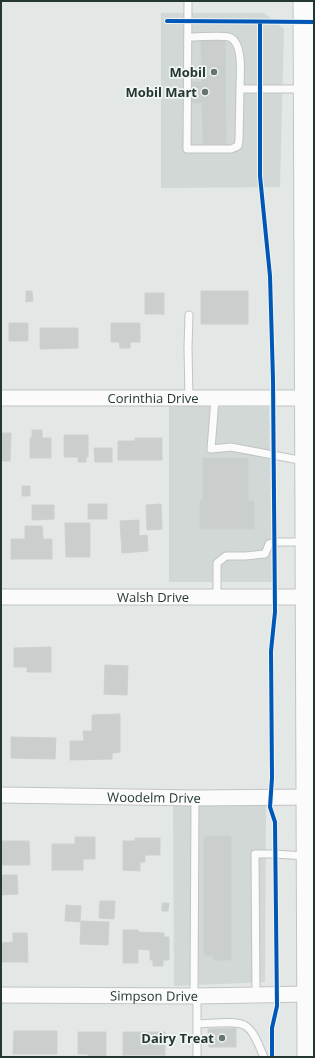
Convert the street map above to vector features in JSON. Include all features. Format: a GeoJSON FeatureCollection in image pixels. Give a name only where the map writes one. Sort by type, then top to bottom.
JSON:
{"type":"FeatureCollection","features":[{"type":"Feature","properties":{"kind":"main road"},"geometry":{"type":"LineString","coordinates":[[304,1],[305,597],[310,797],[307,857],[311,920],[308,994],[308,1057]]}},
{"type":"Feature","properties":{"kind":"street","name":"Corinthia Drive"},"geometry":{"type":"LineString","coordinates":[[1,398],[304,398]]}},
{"type":"Feature","properties":{"kind":"street","name":"Walsh Drive"},"geometry":{"type":"LineString","coordinates":[[1,597],[305,597]]}},
{"type":"Feature","properties":{"kind":"street","name":"Woodelm Drive"},"geometry":{"type":"LineString","coordinates":[[1,795],[195,798],[310,797]]}},
{"type":"Feature","properties":{"kind":"street","name":"Simpson Drive"},"geometry":{"type":"LineString","coordinates":[[1,995],[196,996],[308,994]]}},
{"type":"Feature","properties":{"kind":"lane"},"geometry":{"type":"LineString","coordinates":[[188,1],[187,149],[231,149],[238,146],[240,140],[240,50],[236,42],[229,37],[188,37]]}},
{"type":"Feature","properties":{"kind":"lane"},"geometry":{"type":"LineString","coordinates":[[240,90],[304,89]]}},
{"type":"Feature","properties":{"kind":"lane"},"geometry":{"type":"LineString","coordinates":[[189,314],[189,399]]}},
{"type":"Feature","properties":{"kind":"lane"},"geometry":{"type":"LineString","coordinates":[[215,399],[211,449],[231,447],[305,461]]}},
{"type":"Feature","properties":{"kind":"lane"},"geometry":{"type":"LineString","coordinates":[[218,598],[217,563],[226,556],[265,554],[269,544],[275,542],[305,542]]}},
{"type":"Feature","properties":{"kind":"lane"},"geometry":{"type":"LineString","coordinates":[[195,798],[197,1057]]}},
{"type":"Feature","properties":{"kind":"lane"},"geometry":{"type":"LineString","coordinates":[[256,995],[255,854],[307,857]]}},
{"type":"Feature","properties":{"kind":"lane"},"geometry":{"type":"LineString","coordinates":[[197,1024],[233,1023],[244,1025],[250,1030],[256,1039],[264,1057]]}},
{"type":"Feature","properties":{"kind":"shaded area"},"geometry":{"type":"Polygon","coordinates":[[[161,13],[264,13],[284,29],[280,187],[161,188],[161,13]]]}},
{"type":"Feature","properties":{"kind":"shaded area"},"geometry":{"type":"Polygon","coordinates":[[[169,406],[269,407],[272,582],[169,582],[169,406]]]}},
{"type":"Feature","properties":{"kind":"shaded area"},"geometry":{"type":"Polygon","coordinates":[[[173,802],[266,803],[265,982],[174,986],[173,802]]]}},
{"type":"Feature","properties":{"kind":"building"},"geometry":{"type":"Polygon","coordinates":[[[225,39],[226,144],[203,144],[201,40],[225,39]]]}},
{"type":"Feature","properties":{"kind":"building"},"geometry":{"type":"Polygon","coordinates":[[[192,82],[223,82],[223,102],[192,103],[192,82]]]}},
{"type":"Feature","properties":{"kind":"building"},"geometry":{"type":"Polygon","coordinates":[[[26,291],[32,291],[33,301],[26,302],[26,291]]]}},
{"type":"Feature","properties":{"kind":"building"},"geometry":{"type":"Polygon","coordinates":[[[201,291],[248,291],[248,324],[201,324],[201,291]]]}},
{"type":"Feature","properties":{"kind":"building"},"geometry":{"type":"Polygon","coordinates":[[[145,293],[164,293],[164,314],[145,314],[145,293]]]}},
{"type":"Feature","properties":{"kind":"building"},"geometry":{"type":"Polygon","coordinates":[[[9,323],[28,323],[28,341],[9,341],[9,323]]]}},
{"type":"Feature","properties":{"kind":"building"},"geometry":{"type":"Polygon","coordinates":[[[111,323],[140,323],[140,342],[130,342],[130,348],[120,348],[119,342],[111,342],[111,323]]]}},
{"type":"Feature","properties":{"kind":"building"},"geometry":{"type":"Polygon","coordinates":[[[40,328],[78,328],[78,348],[40,349],[40,328]]]}},
{"type":"Feature","properties":{"kind":"building"},"geometry":{"type":"Polygon","coordinates":[[[32,430],[42,430],[42,438],[51,438],[51,458],[30,458],[30,438],[32,438],[32,430]]]}},
{"type":"Feature","properties":{"kind":"building"},"geometry":{"type":"Polygon","coordinates":[[[1,433],[11,433],[10,461],[1,461],[1,433]]]}},
{"type":"Feature","properties":{"kind":"building"},"geometry":{"type":"Polygon","coordinates":[[[64,435],[88,435],[88,457],[86,457],[86,462],[78,462],[78,457],[64,457],[64,435]]]}},
{"type":"Feature","properties":{"kind":"building"},"geometry":{"type":"Polygon","coordinates":[[[135,438],[162,438],[162,460],[118,460],[118,441],[135,441],[135,438]]]}},
{"type":"Feature","properties":{"kind":"building"},"geometry":{"type":"Polygon","coordinates":[[[94,448],[112,448],[112,462],[95,462],[94,448]]]}},
{"type":"Feature","properties":{"kind":"building"},"geometry":{"type":"Polygon","coordinates":[[[203,458],[248,458],[248,501],[203,501],[203,458]]]}},
{"type":"Feature","properties":{"kind":"building"},"geometry":{"type":"Polygon","coordinates":[[[22,486],[30,486],[30,496],[22,496],[22,486]]]}},
{"type":"Feature","properties":{"kind":"building"},"geometry":{"type":"Polygon","coordinates":[[[200,501],[254,501],[254,529],[200,529],[200,501]]]}},
{"type":"Feature","properties":{"kind":"building"},"geometry":{"type":"Polygon","coordinates":[[[88,504],[107,504],[107,519],[88,519],[88,504]]]}},
{"type":"Feature","properties":{"kind":"building"},"geometry":{"type":"Polygon","coordinates":[[[161,504],[162,529],[147,530],[146,505],[161,504]]]}},
{"type":"Feature","properties":{"kind":"building"},"geometry":{"type":"Polygon","coordinates":[[[32,505],[54,505],[54,519],[32,520],[32,505]]]}},
{"type":"Feature","properties":{"kind":"building"},"geometry":{"type":"Polygon","coordinates":[[[139,520],[139,536],[147,535],[148,551],[122,553],[120,521],[139,520]]]}},
{"type":"Feature","properties":{"kind":"building"},"geometry":{"type":"Polygon","coordinates":[[[65,523],[90,523],[90,557],[66,557],[65,523]]]}},
{"type":"Feature","properties":{"kind":"building"},"geometry":{"type":"Polygon","coordinates":[[[25,526],[42,526],[43,539],[52,539],[52,559],[11,559],[11,539],[25,539],[25,526]]]}},
{"type":"Feature","properties":{"kind":"building"},"geometry":{"type":"Polygon","coordinates":[[[51,647],[51,672],[27,672],[27,667],[14,667],[14,648],[51,647]]]}},
{"type":"Feature","properties":{"kind":"building"},"geometry":{"type":"Polygon","coordinates":[[[105,665],[128,666],[127,695],[104,694],[105,665]]]}},
{"type":"Feature","properties":{"kind":"building"},"geometry":{"type":"Polygon","coordinates":[[[120,714],[120,752],[112,753],[112,759],[70,760],[70,741],[84,741],[83,731],[92,731],[92,715],[120,714]]]}},
{"type":"Feature","properties":{"kind":"building"},"geometry":{"type":"Polygon","coordinates":[[[11,737],[56,738],[55,759],[11,758],[11,737]]]}},
{"type":"Feature","properties":{"kind":"building"},"geometry":{"type":"Polygon","coordinates":[[[204,836],[231,836],[231,960],[213,960],[213,956],[204,956],[204,836]]]}},
{"type":"Feature","properties":{"kind":"building"},"geometry":{"type":"Polygon","coordinates":[[[75,837],[95,837],[95,859],[83,859],[83,870],[52,870],[52,844],[75,844],[75,837]]]}},
{"type":"Feature","properties":{"kind":"building"},"geometry":{"type":"Polygon","coordinates":[[[135,838],[160,838],[160,855],[145,855],[145,862],[140,862],[140,871],[123,870],[123,841],[135,841],[135,838]]]}},
{"type":"Feature","properties":{"kind":"building"},"geometry":{"type":"Polygon","coordinates":[[[1,841],[29,841],[30,865],[1,865],[1,841]]]}},
{"type":"Feature","properties":{"kind":"building"},"geometry":{"type":"Polygon","coordinates":[[[1,875],[17,875],[18,894],[1,895],[1,875]]]}},
{"type":"Feature","properties":{"kind":"building"},"geometry":{"type":"Polygon","coordinates":[[[100,901],[115,901],[114,919],[99,918],[100,901]]]}},
{"type":"Feature","properties":{"kind":"building"},"geometry":{"type":"Polygon","coordinates":[[[162,903],[169,903],[168,911],[162,911],[162,903]]]}},
{"type":"Feature","properties":{"kind":"building"},"geometry":{"type":"Polygon","coordinates":[[[66,905],[81,906],[80,922],[65,921],[66,905]]]}},
{"type":"Feature","properties":{"kind":"building"},"geometry":{"type":"Polygon","coordinates":[[[81,921],[109,922],[108,945],[80,944],[81,921]]]}},
{"type":"Feature","properties":{"kind":"building"},"geometry":{"type":"Polygon","coordinates":[[[123,930],[164,933],[164,937],[169,937],[169,960],[163,960],[163,966],[153,966],[153,960],[150,960],[150,950],[138,949],[138,963],[123,963],[123,930]]]}},
{"type":"Feature","properties":{"kind":"building"},"geometry":{"type":"Polygon","coordinates":[[[13,933],[27,933],[28,962],[1,962],[1,943],[13,942],[13,933]]]}},
{"type":"Feature","properties":{"kind":"building","name":"Dairy Treat"},"geometry":{"type":"Polygon","coordinates":[[[236,1028],[236,1047],[209,1047],[208,1029],[236,1028]]]}},
{"type":"Feature","properties":{"kind":"building"},"geometry":{"type":"Polygon","coordinates":[[[14,1031],[57,1031],[57,1054],[13,1054],[14,1031]]]}},
{"type":"Feature","properties":{"kind":"building"},"geometry":{"type":"Polygon","coordinates":[[[78,1032],[106,1032],[106,1057],[88,1057],[88,1054],[78,1054],[78,1032]]]}},
{"type":"Feature","properties":{"kind":"building"},"geometry":{"type":"Polygon","coordinates":[[[123,1032],[165,1032],[165,1055],[123,1055],[123,1032]]]}},
{"type":"Feature","properties":{"kind":"cycle path"},"geometry":{"type":"LineString","coordinates":[[167,21],[314,22]]}},
{"type":"Feature","properties":{"kind":"cycle path"},"geometry":{"type":"LineString","coordinates":[[260,22],[260,176],[270,276],[273,379],[275,612],[271,651],[272,778],[270,807],[275,822],[277,1006],[272,1028],[272,1057]]}},
{"type":"Feature","properties":{"kind":"place","name":"Mobil"},"geometry":{"type":"Point","coordinates":[214,72]}},
{"type":"Feature","properties":{"kind":"place","name":"Mobil Mart"},"geometry":{"type":"Point","coordinates":[205,92]}},
{"type":"Feature","properties":{"kind":"place","name":"Dairy Treat"},"geometry":{"type":"Point","coordinates":[222,1038]}}]}
